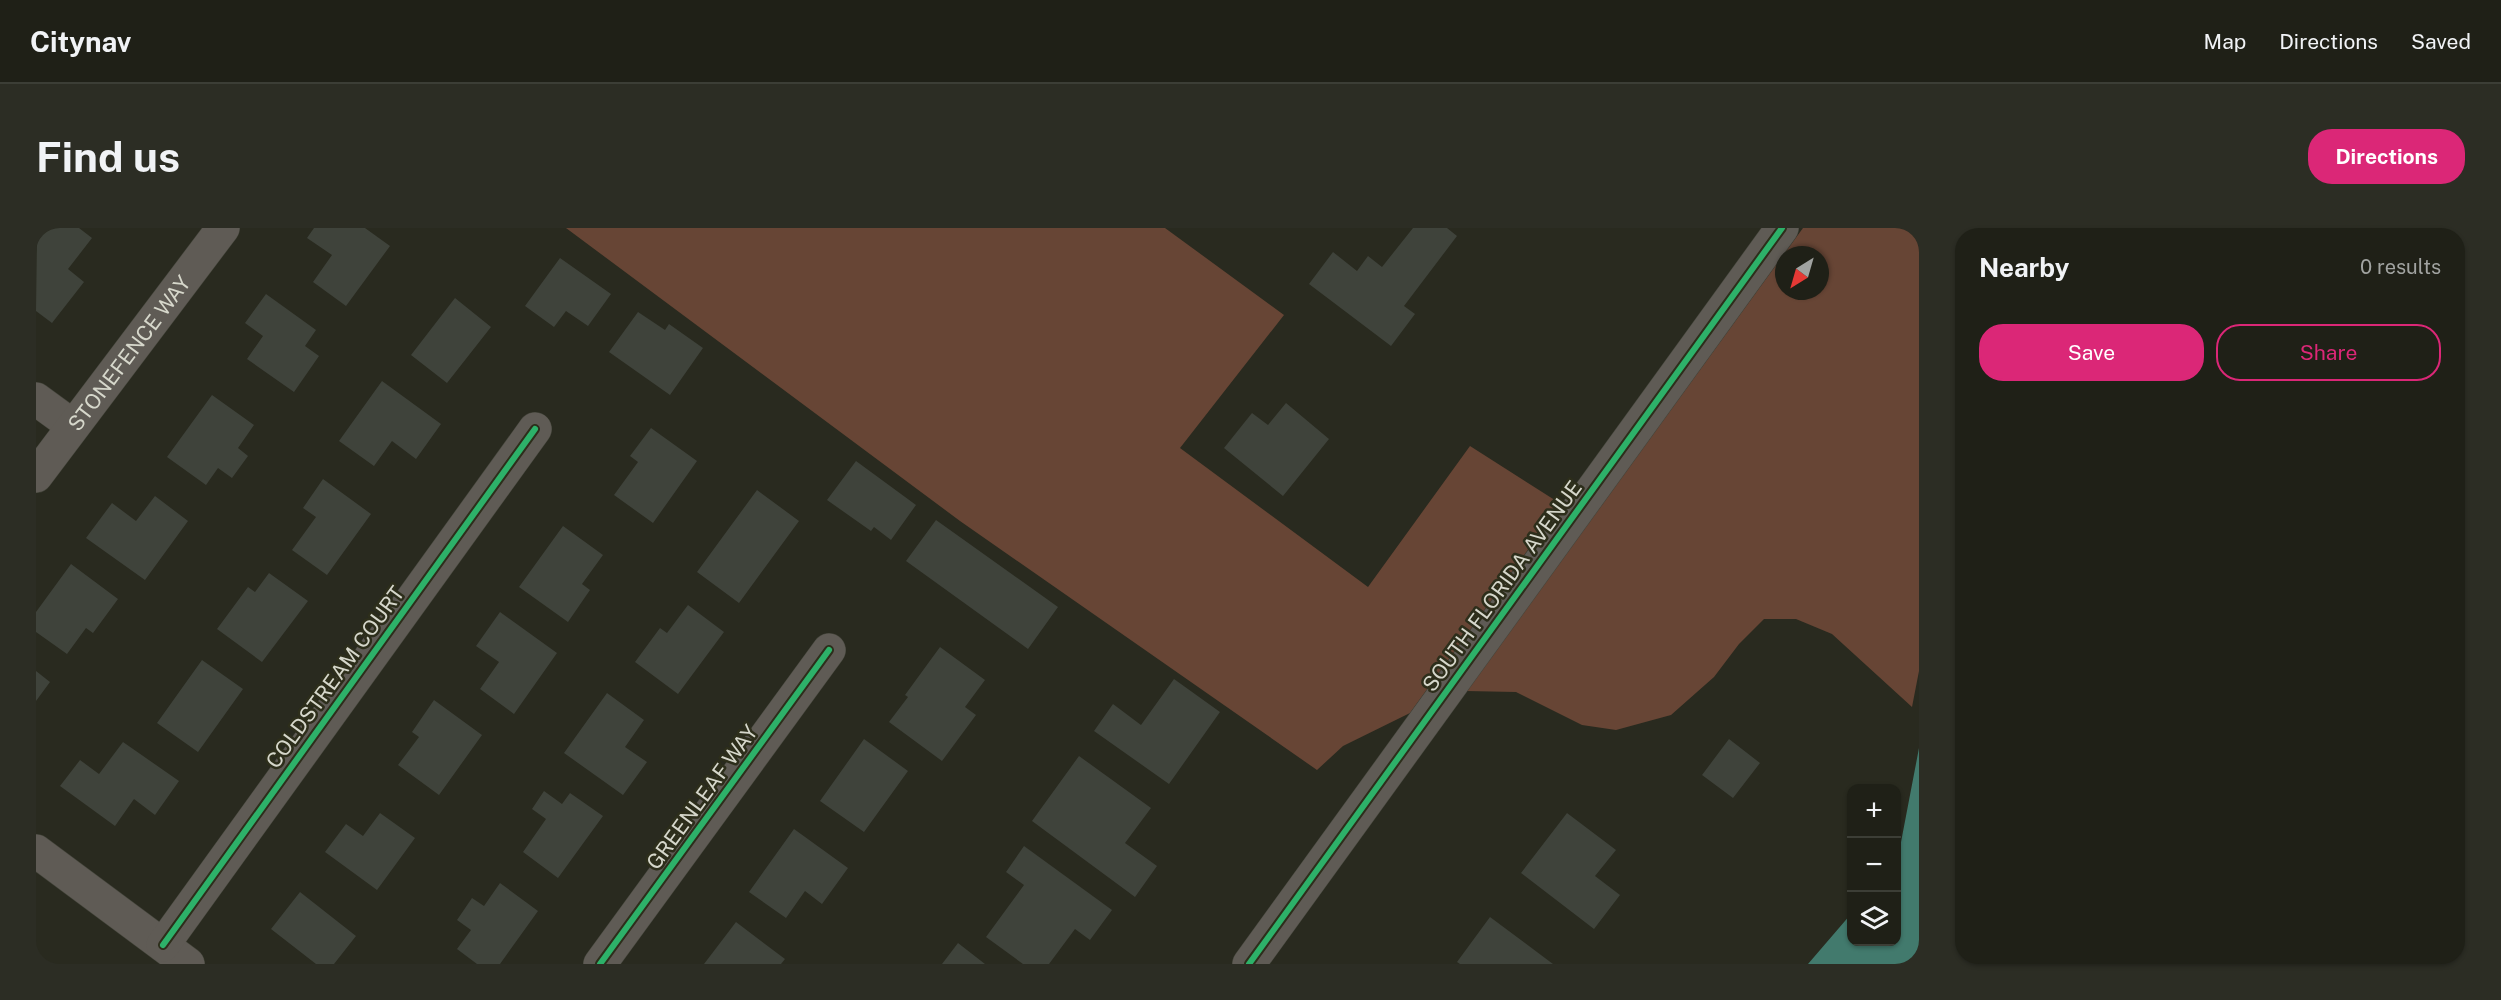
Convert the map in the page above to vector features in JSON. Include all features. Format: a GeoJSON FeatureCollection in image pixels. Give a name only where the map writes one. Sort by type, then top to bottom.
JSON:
{"type":"FeatureCollection","features":[{"type":"Feature","properties":{"kind":"street","name":"STONEFENCE WAY"},"geometry":{"type":"LineString","coordinates":[[36,476],[223,228]]}},
{"type":"Feature","properties":{"kind":"street","name":"SOUTH FLORIDA AVENUE"},"geometry":{"type":"LineString","coordinates":[[1249,964],[1782,228]]}},
{"type":"Feature","properties":{"kind":"street"},"geometry":{"type":"LineString","coordinates":[[36,399],[73,426]]}},
{"type":"Feature","properties":{"kind":"street","name":"COLDSTREAM COURT"},"geometry":{"type":"LineString","coordinates":[[175,955],[535,429]]}},
{"type":"Feature","properties":{"kind":"street","name":"GREENLEAF WAY"},"geometry":{"type":"LineString","coordinates":[[600,964],[830,650]]}},
{"type":"Feature","properties":{"kind":"street"},"geometry":{"type":"LineString","coordinates":[[36,851],[175,955]]}},
{"type":"Feature","properties":{"kind":"shaded area"},"geometry":{"type":"Polygon","coordinates":[[[566,228],[1165,228],[1284,315],[1180,448],[1368,587],[1470,446],[1561,504],[1410,713],[1343,746],[1317,770],[960,521],[566,228]]]}},
{"type":"Feature","properties":{"kind":"shaded area"},"geometry":{"type":"Polygon","coordinates":[[[1803,228],[1919,228],[1919,671],[1912,707],[1832,634],[1796,619],[1764,619],[1739,644],[1714,677],[1671,715],[1616,730],[1582,725],[1516,692],[1466,691],[1775,266],[1775,300],[1829,300],[1829,246],[1790,246],[1803,228]]]}},
{"type":"Feature","properties":{"kind":"water"},"geometry":{"type":"Polygon","coordinates":[[[1919,748],[1919,964],[1808,964],[1847,919],[1847,946],[1901,946],[1901,842],[1919,748]]]}},
{"type":"Feature","properties":{"kind":"building"},"geometry":{"type":"Polygon","coordinates":[[[37,228],[79,228],[92,238],[68,269],[84,282],[52,323],[36,311],[37,228]]]}},
{"type":"Feature","properties":{"kind":"building"},"geometry":{"type":"Polygon","coordinates":[[[314,228],[365,228],[390,246],[346,306],[313,282],[332,255],[307,238],[314,228]]]}},
{"type":"Feature","properties":{"kind":"building"},"geometry":{"type":"Polygon","coordinates":[[[1413,228],[1447,228],[1457,236],[1404,306],[1415,314],[1391,346],[1309,284],[1333,252],[1357,271],[1368,256],[1382,267],[1413,228]]]}},
{"type":"Feature","properties":{"kind":"building"},"geometry":{"type":"Polygon","coordinates":[[[560,258],[611,294],[588,326],[566,311],[554,327],[525,306],[560,258]]]}},
{"type":"Feature","properties":{"kind":"building"},"geometry":{"type":"Polygon","coordinates":[[[266,294],[316,330],[305,346],[319,356],[294,392],[247,359],[263,336],[245,323],[266,294]]]}},
{"type":"Feature","properties":{"kind":"building"},"geometry":{"type":"Polygon","coordinates":[[[455,298],[491,327],[447,383],[411,355],[455,298]]]}},
{"type":"Feature","properties":{"kind":"building"},"geometry":{"type":"Polygon","coordinates":[[[638,312],[665,330],[669,324],[703,348],[670,395],[609,352],[638,312]]]}},
{"type":"Feature","properties":{"kind":"building"},"geometry":{"type":"Polygon","coordinates":[[[382,381],[441,424],[416,459],[392,441],[374,466],[339,441],[382,381]]]}},
{"type":"Feature","properties":{"kind":"building"},"geometry":{"type":"Polygon","coordinates":[[[212,395],[254,425],[238,448],[248,456],[232,478],[218,468],[206,485],[167,457],[212,395]]]}},
{"type":"Feature","properties":{"kind":"building"},"geometry":{"type":"Polygon","coordinates":[[[1286,403],[1329,439],[1283,496],[1224,448],[1252,413],[1268,425],[1286,403]]]}},
{"type":"Feature","properties":{"kind":"building"},"geometry":{"type":"Polygon","coordinates":[[[651,428],[697,461],[653,523],[614,495],[638,462],[630,456],[651,428]]]}},
{"type":"Feature","properties":{"kind":"building"},"geometry":{"type":"Polygon","coordinates":[[[856,461],[916,505],[891,540],[874,527],[871,531],[827,500],[856,461]]]}},
{"type":"Feature","properties":{"kind":"building"},"geometry":{"type":"Polygon","coordinates":[[[323,479],[371,514],[327,575],[292,550],[316,517],[303,508],[323,479]]]}},
{"type":"Feature","properties":{"kind":"building"},"geometry":{"type":"Polygon","coordinates":[[[757,490],[799,521],[739,603],[697,572],[757,490]]]}},
{"type":"Feature","properties":{"kind":"building"},"geometry":{"type":"Polygon","coordinates":[[[155,496],[188,521],[145,580],[86,538],[112,503],[136,521],[155,496]]]}},
{"type":"Feature","properties":{"kind":"building"},"geometry":{"type":"Polygon","coordinates":[[[936,520],[1058,607],[1028,649],[906,561],[936,520]]]}},
{"type":"Feature","properties":{"kind":"building"},"geometry":{"type":"Polygon","coordinates":[[[563,526],[603,555],[582,584],[590,590],[568,622],[519,587],[563,526]]]}},
{"type":"Feature","properties":{"kind":"building"},"geometry":{"type":"Polygon","coordinates":[[[71,564],[118,599],[93,633],[86,628],[67,654],[36,632],[36,612],[71,564]]]}},
{"type":"Feature","properties":{"kind":"building"},"geometry":{"type":"Polygon","coordinates":[[[269,573],[308,601],[262,662],[217,629],[248,587],[255,592],[269,573]]]}},
{"type":"Feature","properties":{"kind":"building"},"geometry":{"type":"Polygon","coordinates":[[[688,605],[724,632],[678,694],[635,662],[660,628],[667,633],[688,605]]]}},
{"type":"Feature","properties":{"kind":"building"},"geometry":{"type":"Polygon","coordinates":[[[500,612],[557,653],[514,714],[480,689],[499,662],[476,646],[500,612]]]}},
{"type":"Feature","properties":{"kind":"building"},"geometry":{"type":"Polygon","coordinates":[[[940,647],[985,680],[965,707],[976,715],[942,761],[889,722],[908,697],[905,695],[940,647]]]}},
{"type":"Feature","properties":{"kind":"building"},"geometry":{"type":"Polygon","coordinates":[[[202,660],[243,689],[198,752],[157,723],[202,660]]]}},
{"type":"Feature","properties":{"kind":"building"},"geometry":{"type":"Polygon","coordinates":[[[36,671],[50,682],[36,701],[36,671]]]}},
{"type":"Feature","properties":{"kind":"building"},"geometry":{"type":"Polygon","coordinates":[[[1174,679],[1220,712],[1169,784],[1094,731],[1113,704],[1141,725],[1174,679]]]}},
{"type":"Feature","properties":{"kind":"building"},"geometry":{"type":"Polygon","coordinates":[[[607,693],[644,720],[625,747],[647,762],[623,795],[564,753],[607,693]]]}},
{"type":"Feature","properties":{"kind":"building"},"geometry":{"type":"Polygon","coordinates":[[[434,700],[482,735],[439,795],[398,765],[419,737],[412,732],[434,700]]]}},
{"type":"Feature","properties":{"kind":"building"},"geometry":{"type":"Polygon","coordinates":[[[864,739],[908,771],[864,832],[820,801],[864,739]]]}},
{"type":"Feature","properties":{"kind":"building"},"geometry":{"type":"Polygon","coordinates":[[[1729,739],[1760,763],[1733,798],[1702,775],[1729,739]]]}},
{"type":"Feature","properties":{"kind":"building"},"geometry":{"type":"Polygon","coordinates":[[[123,742],[179,781],[155,815],[134,799],[115,826],[60,786],[80,760],[99,774],[123,742]]]}},
{"type":"Feature","properties":{"kind":"building"},"geometry":{"type":"Polygon","coordinates":[[[1079,756],[1151,808],[1125,843],[1157,866],[1135,897],[1032,821],[1079,756]]]}},
{"type":"Feature","properties":{"kind":"building"},"geometry":{"type":"Polygon","coordinates":[[[544,791],[562,804],[570,793],[603,816],[558,878],[523,852],[546,819],[532,809],[544,791]]]}},
{"type":"Feature","properties":{"kind":"building"},"geometry":{"type":"Polygon","coordinates":[[[380,813],[415,838],[377,890],[325,852],[346,824],[363,836],[380,813]]]}},
{"type":"Feature","properties":{"kind":"building"},"geometry":{"type":"Polygon","coordinates":[[[1567,813],[1616,850],[1595,876],[1620,895],[1594,929],[1521,873],[1567,813]]]}},
{"type":"Feature","properties":{"kind":"building"},"geometry":{"type":"Polygon","coordinates":[[[794,829],[848,868],[822,904],[805,891],[786,918],[749,892],[794,829]]]}},
{"type":"Feature","properties":{"kind":"building"},"geometry":{"type":"Polygon","coordinates":[[[1024,846],[1112,910],[1090,940],[1075,929],[1049,964],[1023,964],[986,937],[1024,885],[1006,872],[1024,846]]]}},
{"type":"Feature","properties":{"kind":"building"},"geometry":{"type":"Polygon","coordinates":[[[500,883],[538,911],[500,964],[477,964],[457,949],[471,930],[457,920],[472,898],[484,906],[500,883]]]}},
{"type":"Feature","properties":{"kind":"building"},"geometry":{"type":"Polygon","coordinates":[[[300,892],[356,936],[334,964],[316,964],[271,929],[300,892]]]}},
{"type":"Feature","properties":{"kind":"building"},"geometry":{"type":"Polygon","coordinates":[[[1490,917],[1553,964],[1460,964],[1457,962],[1490,917]]]}},
{"type":"Feature","properties":{"kind":"building"},"geometry":{"type":"Polygon","coordinates":[[[736,922],[785,959],[781,964],[704,964],[736,922]]]}},
{"type":"Feature","properties":{"kind":"building"},"geometry":{"type":"Polygon","coordinates":[[[958,943],[985,964],[942,964],[958,943]]]}},
{"type":"Feature","properties":{"kind":"cycle path"},"geometry":{"type":"LineString","coordinates":[[1249,964],[1782,228]]}},
{"type":"Feature","properties":{"kind":"cycle path"},"geometry":{"type":"LineString","coordinates":[[163,945],[535,429]]}},
{"type":"Feature","properties":{"kind":"cycle path"},"geometry":{"type":"LineString","coordinates":[[600,964],[829,650]]}}]}
